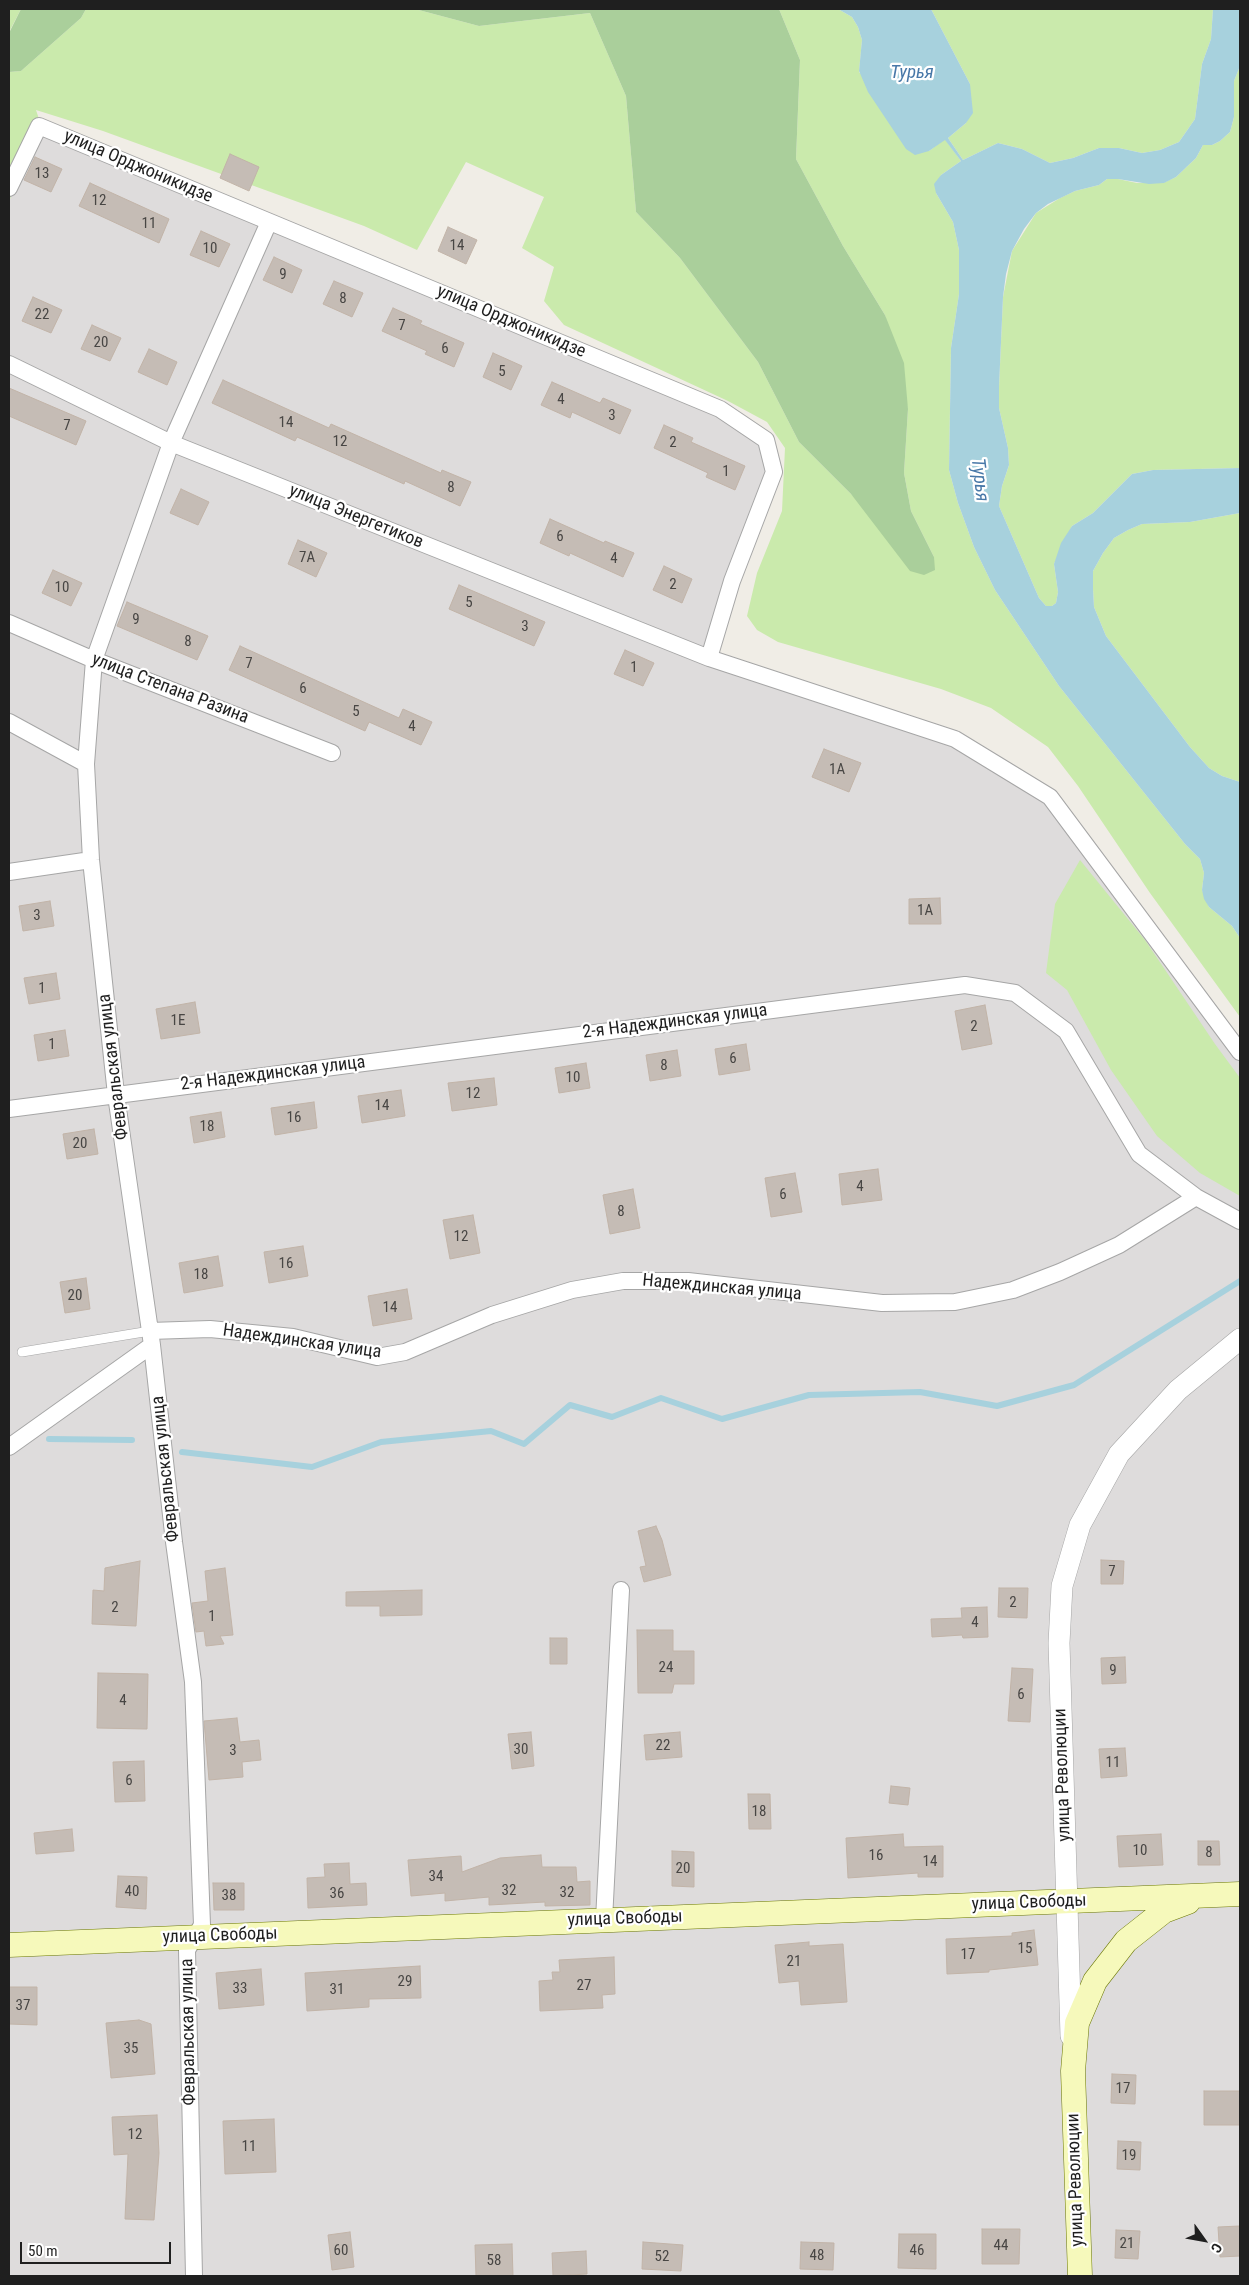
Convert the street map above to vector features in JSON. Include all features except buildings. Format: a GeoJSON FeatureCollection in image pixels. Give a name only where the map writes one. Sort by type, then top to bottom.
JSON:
{"type":"FeatureCollection","features":[{"type":"Feature","properties":{"kind":"main road","name":"улица Свободы"},"geometry":{"type":"LineString","coordinates":[[9,1945],[1240,1894]]}},
{"type":"Feature","properties":{"kind":"main road"},"geometry":{"type":"LineString","coordinates":[[1072,2071],[1077,2023],[1095,1981],[1126,1941],[1164,1911],[1204,1896]]}},
{"type":"Feature","properties":{"kind":"main road","name":"улица Революции"},"geometry":{"type":"LineString","coordinates":[[1072,2071],[1080,2276]]}},
{"type":"Feature","properties":{"kind":"street","name":"улица Орджоникидзе"},"geometry":{"type":"LineString","coordinates":[[9,188],[39,126],[720,409],[766,440],[774,472],[732,581],[708,658]]}},
{"type":"Feature","properties":{"kind":"street","name":"Февральская улица"},"geometry":{"type":"LineString","coordinates":[[194,2276],[187,1950],[202,1925],[193,1682],[174,1542],[151,1338],[116,1095],[90,860],[86,764],[94,660],[171,443],[269,222]]}},
{"type":"Feature","properties":{"kind":"street","name":"улица Энергетиков"},"geometry":{"type":"LineString","coordinates":[[9,364],[171,443],[708,658],[955,739],[1050,797],[1240,1052]]}},
{"type":"Feature","properties":{"kind":"street","name":"улица Степана Разина"},"geometry":{"type":"LineString","coordinates":[[9,623],[94,660],[332,752]]}},
{"type":"Feature","properties":{"kind":"street"},"geometry":{"type":"LineString","coordinates":[[9,722],[86,764]]}},
{"type":"Feature","properties":{"kind":"street"},"geometry":{"type":"LineString","coordinates":[[9,872],[90,860]]}},
{"type":"Feature","properties":{"kind":"street","name":"2-я Надеждинская улица"},"geometry":{"type":"LineString","coordinates":[[9,1109],[965,985],[1015,993],[1066,1031],[1139,1154],[1196,1197],[1240,1220]]}},
{"type":"Feature","properties":{"kind":"street","name":"Надеждинская улица"},"geometry":{"type":"LineString","coordinates":[[151,1338],[210,1328],[293,1337],[377,1357],[405,1352],[492,1316],[572,1290],[623,1280],[688,1281],[882,1303],[955,1302],[1014,1290],[1060,1272],[1119,1245],[1196,1197]]}},
{"type":"Feature","properties":{"kind":"street"},"geometry":{"type":"LineString","coordinates":[[9,1447],[151,1338]]}},
{"type":"Feature","properties":{"kind":"street","name":"улица Революции"},"geometry":{"type":"LineString","coordinates":[[1072,2071],[1059,1643],[1062,1586],[1080,1525],[1118,1454],[1178,1390],[1240,1339]]}},
{"type":"Feature","properties":{"kind":"street"},"geometry":{"type":"LineString","coordinates":[[604,1920],[620,1590]]}},
{"type":"Feature","properties":{"kind":"lane"},"geometry":{"type":"LineString","coordinates":[[22,1352],[151,1338]]}},
{"type":"Feature","properties":{"kind":"shaded area"},"geometry":{"type":"Polygon","coordinates":[[[43,131],[720,409],[766,440],[774,472],[709,658],[955,739],[1050,797],[1240,1052],[1240,2276],[9,2276],[9,201],[43,131]]]}},
{"type":"Feature","properties":{"kind":"green space"},"geometry":{"type":"Polygon","coordinates":[[[9,9],[21,9],[9,32],[9,9]]]}},
{"type":"Feature","properties":{"kind":"green space"},"geometry":{"type":"Polygon","coordinates":[[[21,9],[86,9],[81,18],[21,71],[9,72],[9,33],[21,9]]]}},
{"type":"Feature","properties":{"kind":"green space"},"geometry":{"type":"Polygon","coordinates":[[[86,9],[415,9],[479,26],[590,13],[626,96],[636,212],[680,258],[758,362],[799,442],[851,494],[934,557],[911,511],[904,473],[908,409],[885,315],[843,246],[796,159],[800,60],[779,9],[838,9],[852,17],[858,27],[862,40],[859,72],[929,151],[945,139],[961,161],[941,175],[936,193],[953,222],[959,250],[959,294],[951,348],[949,470],[958,503],[974,547],[995,590],[1059,686],[1185,844],[1200,859],[1204,873],[1202,890],[1209,907],[1232,926],[1240,938],[1240,1017],[1150,893],[1078,786],[1048,747],[991,708],[941,689],[778,642],[757,630],[747,616],[757,573],[782,511],[785,448],[767,422],[728,401],[564,325],[544,301],[554,267],[522,248],[544,197],[466,162],[417,250],[364,226],[103,131],[36,110],[43,131],[9,201],[9,72],[21,71],[81,18],[86,9]]]}},
{"type":"Feature","properties":{"kind":"green space"},"geometry":{"type":"Polygon","coordinates":[[[415,9],[779,9],[800,60],[796,159],[843,246],[885,315],[904,363],[908,409],[904,473],[911,511],[934,557],[935,570],[924,575],[910,571],[851,494],[799,442],[758,362],[680,258],[636,212],[626,96],[590,13],[479,26],[415,9]]]}},
{"type":"Feature","properties":{"kind":"green space"},"geometry":{"type":"Polygon","coordinates":[[[931,9],[1213,9],[1211,39],[1202,64],[1195,119],[1179,142],[1160,150],[1142,153],[1119,148],[1099,148],[1073,158],[1050,163],[1022,149],[998,143],[963,160],[948,138],[966,123],[970,84],[931,9]]]}},
{"type":"Feature","properties":{"kind":"green space"},"geometry":{"type":"Polygon","coordinates":[[[1240,66],[1240,468],[1153,470],[1132,474],[1093,513],[1072,526],[1054,564],[1058,592],[1056,603],[1052,606],[1046,606],[1039,598],[999,506],[1002,486],[1009,465],[1008,448],[999,408],[999,387],[1003,297],[1012,251],[1036,213],[1075,191],[1099,185],[1107,179],[1137,183],[1163,183],[1176,177],[1196,158],[1203,145],[1212,145],[1230,132],[1234,117],[1234,81],[1240,66]]]}},
{"type":"Feature","properties":{"kind":"green space"},"geometry":{"type":"Polygon","coordinates":[[[1240,513],[1240,782],[1222,776],[1209,768],[1190,747],[1106,636],[1094,607],[1093,571],[1114,538],[1142,524],[1190,522],[1240,513]]]}},
{"type":"Feature","properties":{"kind":"green space"},"geometry":{"type":"Polygon","coordinates":[[[1080,860],[1145,940],[1240,1078],[1240,1196],[1200,1173],[1157,1136],[1111,1070],[1067,990],[1046,973],[1055,904],[1080,860]]]}},
{"type":"Feature","properties":{"kind":"water","name":"Турья"},"geometry":{"type":"Polygon","coordinates":[[[838,9],[931,9],[970,84],[973,113],[966,123],[948,138],[963,160],[998,143],[1022,149],[1050,163],[1073,158],[1099,148],[1119,148],[1142,153],[1160,150],[1179,142],[1195,119],[1202,64],[1211,39],[1213,9],[1240,9],[1240,66],[1234,81],[1234,117],[1230,132],[1212,145],[1203,145],[1196,158],[1176,177],[1164,183],[1149,184],[1107,179],[1099,185],[1075,191],[1048,204],[1036,213],[1024,229],[1012,251],[1003,297],[999,387],[999,408],[1008,448],[1009,465],[1002,486],[999,506],[1039,598],[1046,606],[1052,606],[1056,603],[1058,592],[1054,564],[1061,543],[1072,526],[1093,513],[1132,474],[1153,470],[1240,468],[1240,513],[1190,522],[1142,524],[1128,530],[1114,538],[1103,553],[1093,571],[1093,589],[1094,607],[1106,636],[1190,747],[1209,768],[1222,776],[1240,782],[1240,938],[1232,926],[1209,907],[1204,899],[1202,890],[1204,873],[1200,859],[1185,844],[1059,686],[995,590],[974,547],[958,503],[949,470],[951,348],[959,294],[959,250],[953,222],[936,193],[934,184],[941,175],[961,161],[945,140],[929,151],[915,155],[906,149],[868,92],[859,71],[862,40],[858,27],[852,17],[838,9]]]}},
{"type":"Feature","properties":{"kind":"waterway"},"geometry":{"type":"LineString","coordinates":[[182,1452],[312,1467],[381,1442],[491,1431],[524,1444],[570,1405],[612,1417],[661,1398],[722,1419],[809,1395],[920,1392],[997,1406],[1074,1385],[1240,1281]]}},
{"type":"Feature","properties":{"kind":"waterway"},"geometry":{"type":"LineString","coordinates":[[49,1439],[132,1440]]}}]}
